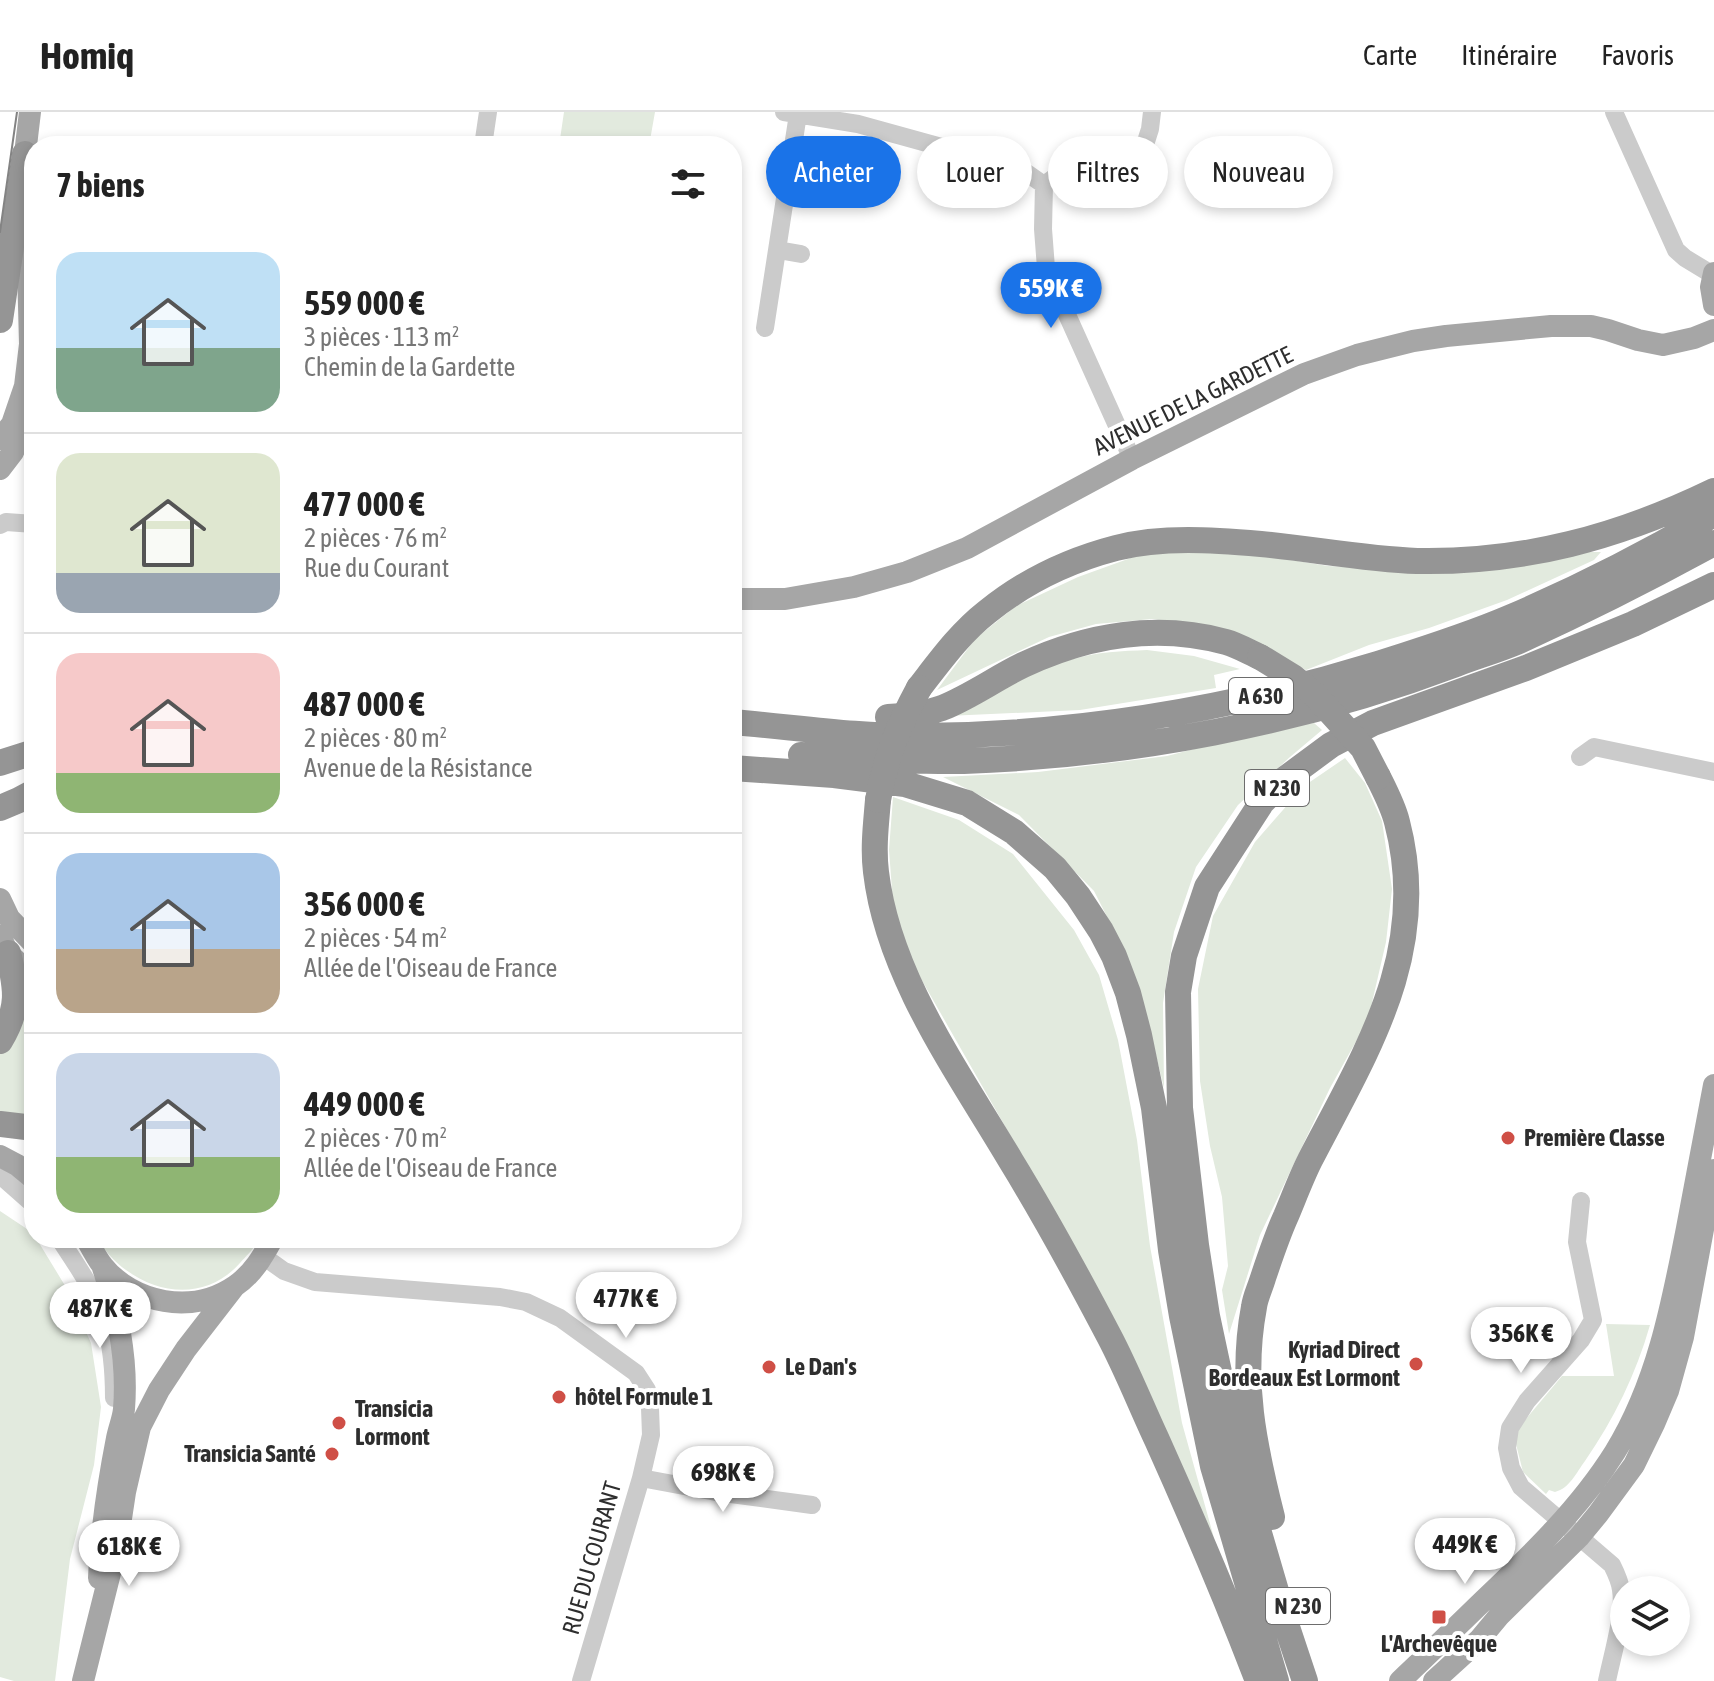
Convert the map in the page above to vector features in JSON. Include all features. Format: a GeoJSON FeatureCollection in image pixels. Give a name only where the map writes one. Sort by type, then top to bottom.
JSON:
{"type":"FeatureCollection","features":[{"type":"Feature","properties":{"kind":"highway"},"geometry":{"type":"LineString","coordinates":[[0,320],[24,196]]}},
{"type":"Feature","properties":{"kind":"highway","name":"N 230"},"geometry":{"type":"LineString","coordinates":[[1258,1681],[1208,1553],[1110,1338],[1018,1172],[949,1057],[894,948],[881,904],[875,870],[874,836],[884,770],[899,727],[919,688],[952,645],[986,612],[1029,582],[1117,548],[1193,540],[1264,544],[1415,561],[1503,557],[1612,534],[1714,491]]}},
{"type":"Feature","properties":{"kind":"highway","name":"A 630"},"geometry":{"type":"LineString","coordinates":[[742,723],[917,736],[1029,732],[1123,722],[1213,707],[1278,693],[1410,654],[1506,619],[1592,580],[1714,514]]}},
{"type":"Feature","properties":{"kind":"highway","name":"A 630"},"geometry":{"type":"LineString","coordinates":[[742,752],[907,761],[965,761],[1124,746],[1215,732],[1357,698],[1517,642],[1646,580],[1714,543]]}},
{"type":"Feature","properties":{"kind":"highway","name":"N 230"},"geometry":{"type":"LineString","coordinates":[[1305,1681],[1238,1461],[1207,1316],[1196,1245],[1180,1108],[1178,992],[1184,956],[1207,887],[1262,802],[1285,779],[1331,745],[1373,723],[1526,668],[1606,635],[1714,585]]}},
{"type":"Feature","properties":{"kind":"highway","name":"N 230"},"geometry":{"type":"LineString","coordinates":[[774,725],[897,717],[925,712],[943,707],[1024,665],[1069,646],[1139,633],[1178,633],[1227,642],[1293,677],[1315,695],[1363,748],[1396,819],[1405,859],[1406,911],[1400,961],[1386,1007],[1352,1081],[1309,1162],[1275,1243],[1254,1306],[1247,1372],[1256,1456],[1279,1544],[1324,1681]]}},
{"type":"Feature","properties":{"kind":"highway"},"geometry":{"type":"LineString","coordinates":[[0,750],[24,751]]}},
{"type":"Feature","properties":{"kind":"highway"},"geometry":{"type":"LineString","coordinates":[[0,763],[24,755]]}},
{"type":"Feature","properties":{"kind":"highway","name":"N 230"},"geometry":{"type":"LineString","coordinates":[[742,769],[905,784],[967,803],[1014,832],[1055,868],[1101,931],[1128,993],[1139,1035],[1154,1108],[1182,1316],[1213,1466],[1276,1681]]}},
{"type":"Feature","properties":{"kind":"highway"},"geometry":{"type":"LineString","coordinates":[[2,800],[24,792]]}},
{"type":"Feature","properties":{"kind":"highway"},"geometry":{"type":"LineString","coordinates":[[0,1041],[11,1024],[15,1000],[14,978],[4,944]]}},
{"type":"Feature","properties":{"kind":"highway"},"geometry":{"type":"LineString","coordinates":[[0,1124],[24,1127]]}},
{"type":"Feature","properties":{"kind":"main road"},"geometry":{"type":"LineString","coordinates":[[30,112],[32,136]]}},
{"type":"Feature","properties":{"kind":"main road"},"geometry":{"type":"LineString","coordinates":[[38,136],[46,112]]}},
{"type":"Feature","properties":{"kind":"main road"},"geometry":{"type":"LineString","coordinates":[[1714,274],[1711,287],[1714,305]]}},
{"type":"Feature","properties":{"kind":"main road","name":"AVENUE DE LA GARDETTE"},"geometry":{"type":"LineString","coordinates":[[742,599],[785,599],[854,587],[907,572],[967,548],[1132,459],[1304,374],[1357,355],[1413,341],[1538,327],[1591,326],[1663,345],[1704,334],[1714,315]]}},
{"type":"Feature","properties":{"kind":"main road"},"geometry":{"type":"LineString","coordinates":[[0,439],[12,424],[24,389]]}},
{"type":"Feature","properties":{"kind":"main road"},"geometry":{"type":"LineString","coordinates":[[0,469],[24,431]]}},
{"type":"Feature","properties":{"kind":"main road"},"geometry":{"type":"LineString","coordinates":[[0,899],[9,918],[24,934]]}},
{"type":"Feature","properties":{"kind":"main road"},"geometry":{"type":"LineString","coordinates":[[4,944],[24,967]]}},
{"type":"Feature","properties":{"kind":"main road"},"geometry":{"type":"LineString","coordinates":[[1400,1681],[1531,1555],[1615,1452],[1651,1375],[1665,1332],[1714,1085]]}},
{"type":"Feature","properties":{"kind":"main road"},"geometry":{"type":"LineString","coordinates":[[0,1156],[24,1171]]}},
{"type":"Feature","properties":{"kind":"main road"},"geometry":{"type":"LineString","coordinates":[[1434,1681],[1479,1640],[1579,1537],[1634,1465],[1668,1391],[1683,1337],[1714,1170]]}},
{"type":"Feature","properties":{"kind":"main road"},"geometry":{"type":"LineString","coordinates":[[92,1248],[102,1265],[114,1299],[122,1342],[124,1411],[117,1435],[100,1544],[97,1619]]}},
{"type":"Feature","properties":{"kind":"main road"},"geometry":{"type":"LineString","coordinates":[[83,1681],[117,1545],[140,1427],[159,1390],[186,1349],[234,1287],[251,1273],[267,1248]]}},
{"type":"Feature","properties":{"kind":"main road"},"geometry":{"type":"LineString","coordinates":[[102,1265],[136,1292],[157,1300],[181,1304],[193,1302],[234,1287]]}},
{"type":"Feature","properties":{"kind":"street"},"geometry":{"type":"LineString","coordinates":[[484,136],[488,112]]}},
{"type":"Feature","properties":{"kind":"street"},"geometry":{"type":"LineString","coordinates":[[1044,185],[1055,177],[1125,166],[1142,154],[1152,112]]}},
{"type":"Feature","properties":{"kind":"street"},"geometry":{"type":"LineString","coordinates":[[1614,112],[1676,250],[1714,274]]}},
{"type":"Feature","properties":{"kind":"street"},"geometry":{"type":"LineString","coordinates":[[765,328],[778,250],[791,113],[859,118],[1024,171],[1044,185]]}},
{"type":"Feature","properties":{"kind":"street"},"geometry":{"type":"LineString","coordinates":[[1044,185],[1046,268],[1132,459]]}},
{"type":"Feature","properties":{"kind":"street"},"geometry":{"type":"LineString","coordinates":[[778,250],[801,254]]}},
{"type":"Feature","properties":{"kind":"street"},"geometry":{"type":"LineString","coordinates":[[0,525],[6,522],[24,523]]}},
{"type":"Feature","properties":{"kind":"street"},"geometry":{"type":"LineString","coordinates":[[1580,757],[1594,747],[1714,772]]}},
{"type":"Feature","properties":{"kind":"street"},"geometry":{"type":"LineString","coordinates":[[0,1175],[24,1196]]}},
{"type":"Feature","properties":{"kind":"street"},"geometry":{"type":"LineString","coordinates":[[1581,1201],[1577,1242],[1593,1320],[1581,1340],[1527,1401],[1510,1428],[1507,1448],[1511,1468],[1521,1487],[1612,1565],[1618,1578],[1622,1592],[1621,1609],[1607,1681]]}},
{"type":"Feature","properties":{"kind":"street"},"geometry":{"type":"LineString","coordinates":[[66,1248],[80,1269],[104,1320],[110,1344],[117,1435]]}},
{"type":"Feature","properties":{"kind":"street","name":"RUE DU COURANT"},"geometry":{"type":"LineString","coordinates":[[269,1248],[284,1271],[315,1282],[500,1297],[526,1302],[560,1318],[636,1373],[647,1390],[651,1435],[581,1681]]}},
{"type":"Feature","properties":{"kind":"street"},"geometry":{"type":"LineString","coordinates":[[641,1478],[812,1505]]}},
{"type":"Feature","properties":{"kind":"shaded area"},"geometry":{"type":"Polygon","coordinates":[[[564,112],[655,112],[651,136],[560,136],[564,112]]]}},
{"type":"Feature","properties":{"kind":"shaded area"},"geometry":{"type":"Polygon","coordinates":[[[1194,551],[1254,554],[1328,566],[1425,571],[1601,552],[1594,560],[1507,600],[1429,628],[1369,645],[1306,670],[1197,625],[1152,619],[1096,624],[1049,637],[937,690],[975,639],[1016,606],[1078,577],[1139,555],[1194,551]]]}},
{"type":"Feature","properties":{"kind":"shaded area"},"geometry":{"type":"Polygon","coordinates":[[[1147,650],[1194,656],[1240,669],[1214,675],[1216,688],[1080,710],[947,716],[1008,684],[1056,664],[1100,653],[1147,650]]]}},
{"type":"Feature","properties":{"kind":"shaded area"},"geometry":{"type":"Polygon","coordinates":[[[1314,723],[1322,730],[1238,805],[1196,867],[1174,932],[1163,1003],[1164,1088],[1128,958],[1094,891],[1019,815],[943,777],[1038,772],[1167,756],[1263,731],[1314,723]]]}},
{"type":"Feature","properties":{"kind":"shaded area"},"geometry":{"type":"Polygon","coordinates":[[[1345,758],[1365,783],[1382,821],[1392,889],[1386,942],[1368,1020],[1330,1088],[1260,1235],[1229,1334],[1222,1290],[1228,1266],[1222,1197],[1200,1081],[1198,989],[1213,916],[1255,842],[1304,786],[1345,758]]]}},
{"type":"Feature","properties":{"kind":"shaded area"},"geometry":{"type":"Polygon","coordinates":[[[893,797],[959,820],[1013,854],[1074,930],[1099,975],[1118,1040],[1137,1140],[1150,1246],[1182,1423],[1214,1538],[1067,1235],[912,963],[893,903],[889,850],[893,797]]]}},
{"type":"Feature","properties":{"kind":"shaded area"},"geometry":{"type":"Polygon","coordinates":[[[20,978],[24,981],[24,1118],[0,1117],[0,1054],[20,978]]]}},
{"type":"Feature","properties":{"kind":"shaded area"},"geometry":{"type":"Polygon","coordinates":[[[0,1211],[24,1227],[24,1248],[42,1248],[64,1284],[91,1343],[101,1407],[94,1465],[70,1559],[55,1681],[14,1681],[0,1677],[0,1211]]]}},
{"type":"Feature","properties":{"kind":"shaded area"},"geometry":{"type":"Polygon","coordinates":[[[104,1248],[253,1248],[228,1274],[214,1283],[185,1290],[170,1289],[140,1279],[118,1264],[104,1248]]]}},
{"type":"Feature","properties":{"kind":"shaded area"},"geometry":{"type":"Polygon","coordinates":[[[1606,1324],[1650,1325],[1631,1378],[1596,1445],[1569,1484],[1555,1492],[1549,1490],[1546,1494],[1523,1472],[1515,1440],[1520,1426],[1562,1376],[1614,1376],[1606,1324]]]}},
{"type":"Feature","properties":{"kind":"tram line"},"geometry":{"type":"LineString","coordinates":[[0,232],[17,112]]}},
{"type":"Feature","properties":{"kind":"place","name":"Première Classe"},"geometry":{"type":"Point","coordinates":[1508,1138]}},
{"type":"Feature","properties":{"kind":"place","name":"Kyriad Direct Bordeaux Est Lormont"},"geometry":{"type":"Point","coordinates":[1416,1364]}},
{"type":"Feature","properties":{"kind":"place","name":"Le Dan's"},"geometry":{"type":"Point","coordinates":[769,1367]}},
{"type":"Feature","properties":{"kind":"place","name":"hôtel Formule 1"},"geometry":{"type":"Point","coordinates":[559,1397]}},
{"type":"Feature","properties":{"kind":"place","name":"Transicia Lormont"},"geometry":{"type":"Point","coordinates":[339,1423]}},
{"type":"Feature","properties":{"kind":"place","name":"Transicia Santé"},"geometry":{"type":"Point","coordinates":[332,1454]}},
{"type":"Feature","properties":{"kind":"place","name":"L'Archevêque"},"geometry":{"type":"Point","coordinates":[1439,1617]}}]}
